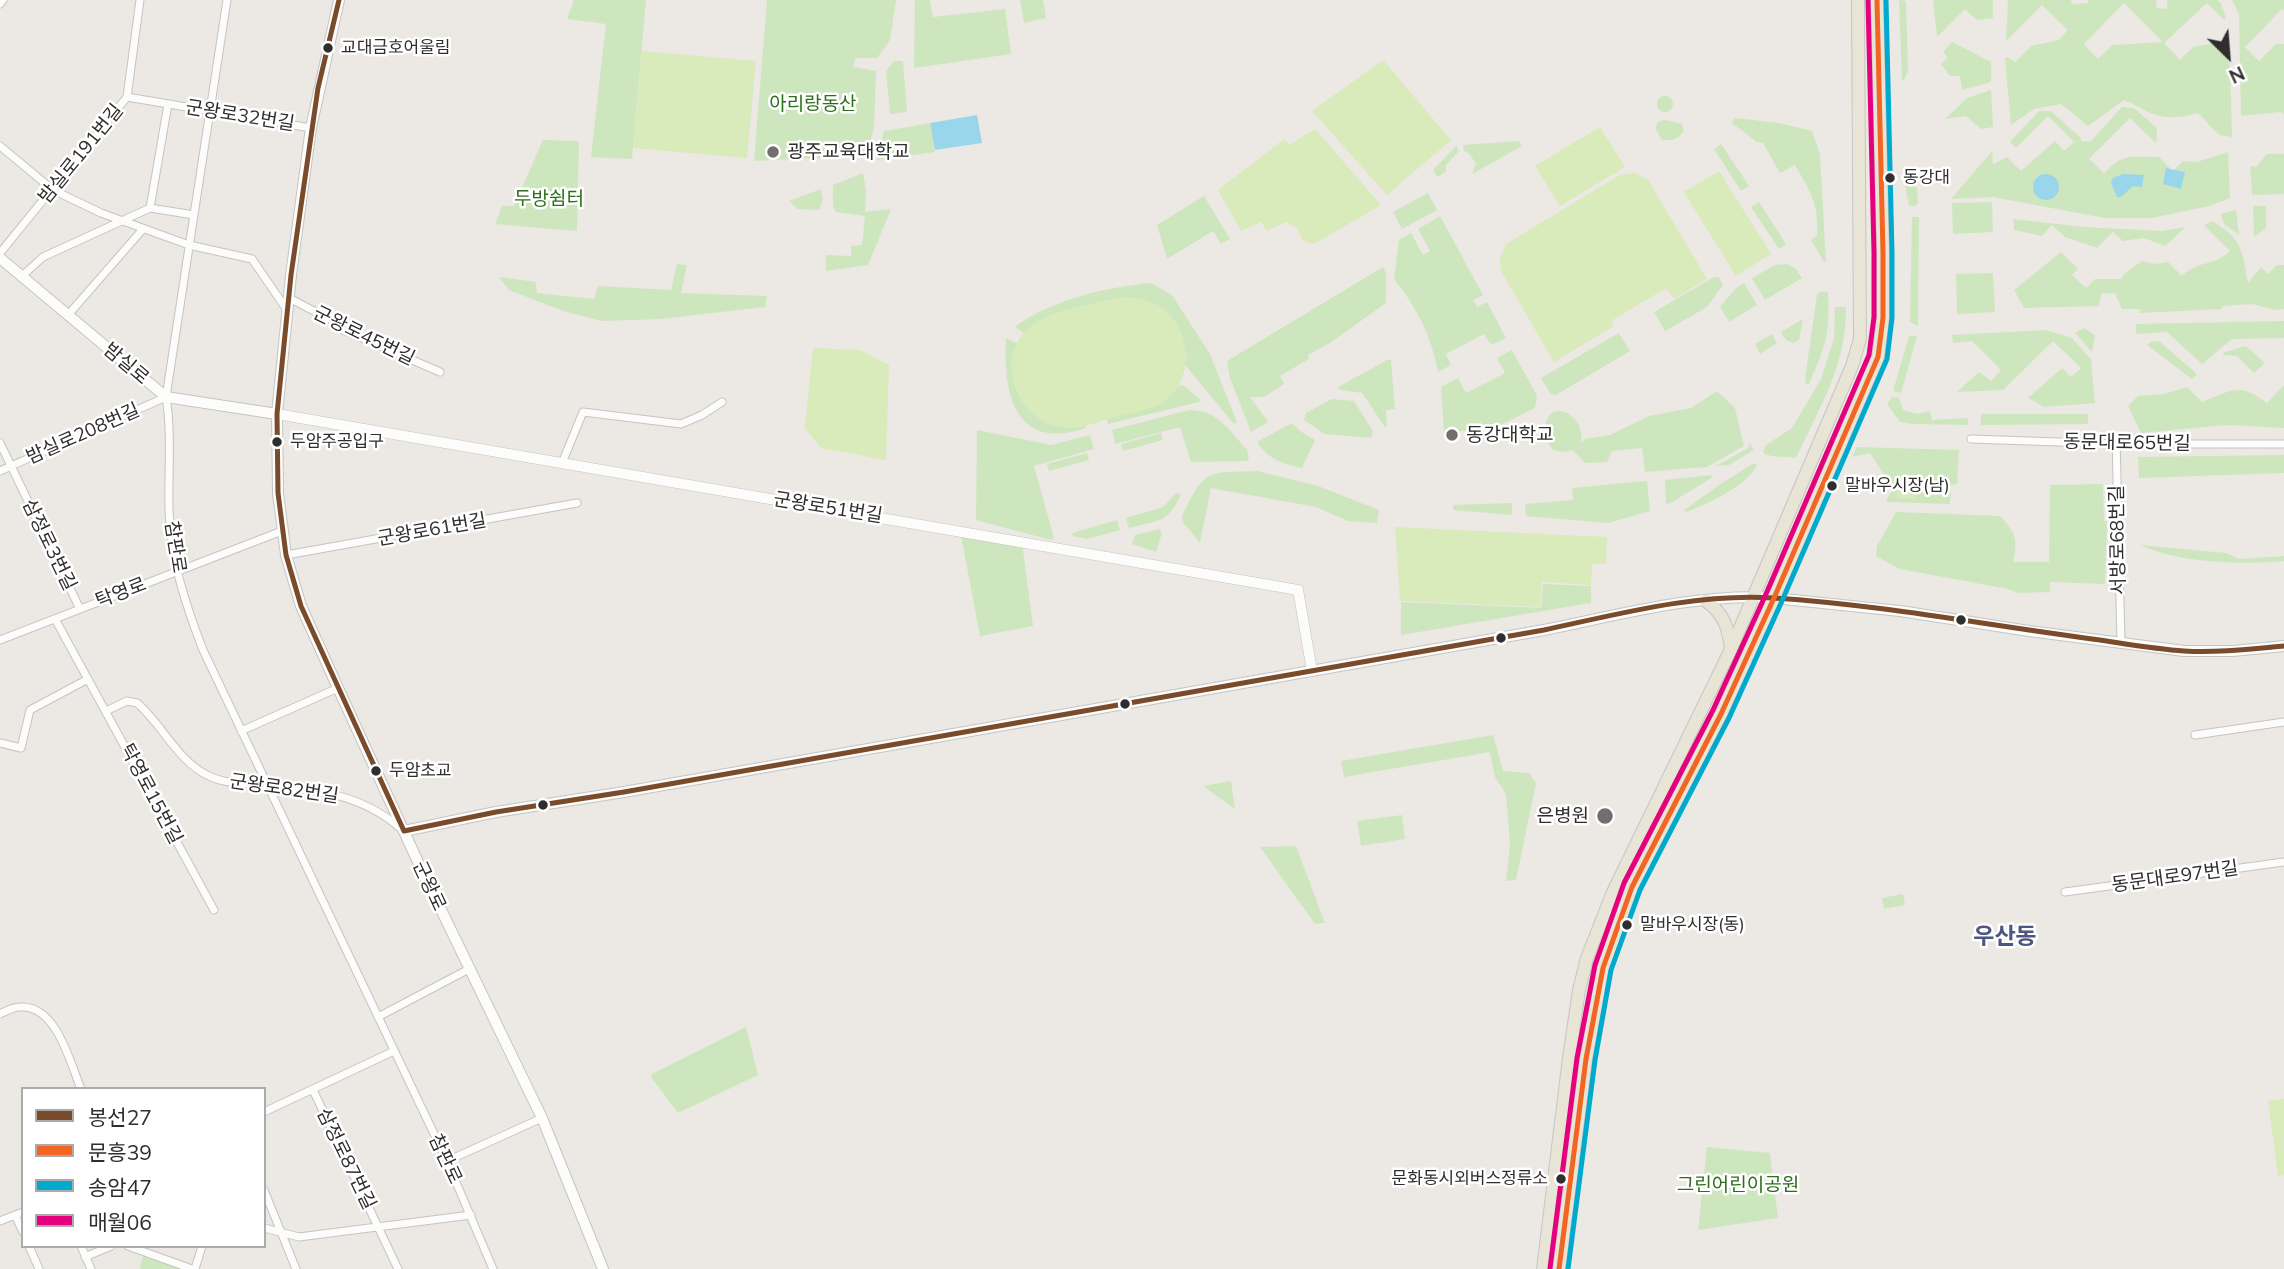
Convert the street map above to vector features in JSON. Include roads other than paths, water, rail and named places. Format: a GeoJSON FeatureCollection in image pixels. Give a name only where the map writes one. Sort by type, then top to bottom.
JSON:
{"type":"FeatureCollection","features":[{"type":"Feature","properties":{"kind":"main road","name":"군왕로"},"geometry":{"type":"LineString","coordinates":[[339,0],[311,128],[277,415],[278,493],[286,555],[301,606],[404,831],[542,1118],[603,1269]]}},
{"type":"Feature","properties":{"kind":"main road"},"geometry":{"type":"LineString","coordinates":[[1543,1269],[1571,1045],[1587,958],[1613,892],[1755,596],[1852,366],[1860,339],[1858,0]]}},
{"type":"Feature","properties":{"kind":"main road"},"geometry":{"type":"LineString","coordinates":[[1559,1269],[1586,1059],[1603,968],[1632,887],[1721,714],[1878,357],[1882,318],[1883,253],[1877,0]]}},
{"type":"Feature","properties":{"kind":"main road","name":"밤실로"},"geometry":{"type":"LineString","coordinates":[[0,258],[166,397],[277,415]]}},
{"type":"Feature","properties":{"kind":"main road"},"geometry":{"type":"LineString","coordinates":[[404,831],[496,812],[624,792],[1544,630],[1679,603],[1755,596],[1774,597],[1900,611],[2184,651],[2233,651],[2284,646]]}},
{"type":"Feature","properties":{"kind":"main road"},"geometry":{"type":"LineString","coordinates":[[1706,601],[1721,613],[1731,649]]}},
{"type":"Feature","properties":{"kind":"street","name":"밤실로191번길"},"geometry":{"type":"LineString","coordinates":[[0,253],[127,97],[140,0]]}},
{"type":"Feature","properties":{"kind":"street","name":"참판로"},"geometry":{"type":"LineString","coordinates":[[227,0],[166,397],[169,419],[169,511],[178,571],[203,650],[447,1161],[493,1269]]}},
{"type":"Feature","properties":{"kind":"street","name":"군왕로32번길"},"geometry":{"type":"LineString","coordinates":[[127,97],[311,128]]}},
{"type":"Feature","properties":{"kind":"street","name":"군왕로32번길"},"geometry":{"type":"LineString","coordinates":[[150,208],[168,104]]}},
{"type":"Feature","properties":{"kind":"street"},"geometry":{"type":"LineString","coordinates":[[0,146],[53,190],[143,229],[189,245],[252,259],[288,311]]}},
{"type":"Feature","properties":{"kind":"street"},"geometry":{"type":"LineString","coordinates":[[22,276],[43,257],[150,208],[194,215]]}},
{"type":"Feature","properties":{"kind":"street"},"geometry":{"type":"LineString","coordinates":[[68,316],[143,229]]}},
{"type":"Feature","properties":{"kind":"street","name":"군왕로45번길"},"geometry":{"type":"LineString","coordinates":[[289,298],[331,320],[341,329],[440,372]]}},
{"type":"Feature","properties":{"kind":"street","name":"밤실로208번길"},"geometry":{"type":"LineString","coordinates":[[0,471],[166,397]]}},
{"type":"Feature","properties":{"kind":"street"},"geometry":{"type":"LineString","coordinates":[[562,463],[583,412],[681,424],[722,402]]}},
{"type":"Feature","properties":{"kind":"street","name":"군왕로51번길"},"geometry":{"type":"LineString","coordinates":[[277,415],[1297,590],[1312,671]]}},
{"type":"Feature","properties":{"kind":"street","name":"동문대로65번길"},"geometry":{"type":"LineString","coordinates":[[1970,439],[2284,444]]}},
{"type":"Feature","properties":{"kind":"street","name":"서방로68번길"},"geometry":{"type":"LineString","coordinates":[[2116,440],[2120,643]]}},
{"type":"Feature","properties":{"kind":"street","name":"삼정로3번길"},"geometry":{"type":"LineString","coordinates":[[0,443],[80,609]]}},
{"type":"Feature","properties":{"kind":"street","name":"군왕로61번길"},"geometry":{"type":"LineString","coordinates":[[286,555],[577,503]]}},
{"type":"Feature","properties":{"kind":"street","name":"탁영로"},"geometry":{"type":"LineString","coordinates":[[0,640],[282,531]]}},
{"type":"Feature","properties":{"kind":"street","name":"탁영로15번길"},"geometry":{"type":"LineString","coordinates":[[55,619],[214,910]]}},
{"type":"Feature","properties":{"kind":"street"},"geometry":{"type":"LineString","coordinates":[[0,743],[20,748],[30,710],[88,679]]}},
{"type":"Feature","properties":{"kind":"street"},"geometry":{"type":"LineString","coordinates":[[241,731],[338,688]]}},
{"type":"Feature","properties":{"kind":"street","name":"군왕로82번길"},"geometry":{"type":"LineString","coordinates":[[106,711],[131,700],[144,709],[187,759],[206,775],[228,782],[342,795],[383,813],[404,831]]}},
{"type":"Feature","properties":{"kind":"street"},"geometry":{"type":"LineString","coordinates":[[2195,735],[2284,722]]}},
{"type":"Feature","properties":{"kind":"street","name":"동문대로97번길"},"geometry":{"type":"LineString","coordinates":[[2065,892],[2284,862]]}},
{"type":"Feature","properties":{"kind":"street"},"geometry":{"type":"LineString","coordinates":[[378,1017],[469,969]]}},
{"type":"Feature","properties":{"kind":"street"},"geometry":{"type":"LineString","coordinates":[[0,1014],[23,1006],[43,1013],[53,1024],[80,1087]]}},
{"type":"Feature","properties":{"kind":"street"},"geometry":{"type":"LineString","coordinates":[[266,1111],[394,1051]]}},
{"type":"Feature","properties":{"kind":"street","name":"삼정로87번길"},"geometry":{"type":"LineString","coordinates":[[313,1090],[398,1269]]}},
{"type":"Feature","properties":{"kind":"street"},"geometry":{"type":"LineString","coordinates":[[447,1161],[542,1118]]}},
{"type":"Feature","properties":{"kind":"street"},"geometry":{"type":"LineString","coordinates":[[266,1195],[296,1269]]}},
{"type":"Feature","properties":{"kind":"street"},"geometry":{"type":"LineString","coordinates":[[0,1221],[19,1213]]}},
{"type":"Feature","properties":{"kind":"street","name":"삼정로87번길"},"geometry":{"type":"LineString","coordinates":[[266,1229],[299,1237],[471,1215]]}},
{"type":"Feature","properties":{"kind":"street"},"geometry":{"type":"LineString","coordinates":[[30,1248],[39,1269]]}},
{"type":"Feature","properties":{"kind":"street"},"geometry":{"type":"LineString","coordinates":[[81,1248],[91,1269]]}},
{"type":"Feature","properties":{"kind":"street"},"geometry":{"type":"LineString","coordinates":[[85,1256],[106,1248]]}},
{"type":"Feature","properties":{"kind":"street"},"geometry":{"type":"LineString","coordinates":[[134,1248],[194,1269],[201,1248]]}},
{"type":"Feature","properties":{"kind":"water"},"geometry":{"type":"Polygon","coordinates":[[[977,115],[982,143],[935,150],[930,123],[977,115]]]}},
{"type":"Feature","properties":{"kind":"water"},"geometry":{"type":"Polygon","coordinates":[[[2166,168],[2185,172],[2181,189],[2163,184],[2166,168]]]}},
{"type":"Feature","properties":{"kind":"water"},"geometry":{"type":"Polygon","coordinates":[[[2046,174],[2055,178],[2059,187],[2055,196],[2046,200],[2037,196],[2033,187],[2037,178],[2046,174]]]}},
{"type":"Feature","properties":{"kind":"water"},"geometry":{"type":"Polygon","coordinates":[[[2123,174],[2144,175],[2142,187],[2133,186],[2121,197],[2117,197],[2111,183],[2113,178],[2123,174]]]}},
{"type":"Feature","properties":{"kind":"place","name":"교대금호어울림"},"geometry":{"type":"Point","coordinates":[328,48]}},
{"type":"Feature","properties":{"kind":"place","name":"광주교육대학교"},"geometry":{"type":"Point","coordinates":[773,152]}},
{"type":"Feature","properties":{"kind":"place","name":"동강대"},"geometry":{"type":"Point","coordinates":[1890,178]}},
{"type":"Feature","properties":{"kind":"place","name":"동강대학교"},"geometry":{"type":"Point","coordinates":[1452,435]}},
{"type":"Feature","properties":{"kind":"place","name":"두암주공입구"},"geometry":{"type":"Point","coordinates":[277,442]}},
{"type":"Feature","properties":{"kind":"place","name":"말바우시장(남)"},"geometry":{"type":"Point","coordinates":[1832,486]}},
{"type":"Feature","properties":{"kind":"place","name":"두암초교"},"geometry":{"type":"Point","coordinates":[376,771]}},
{"type":"Feature","properties":{"kind":"place","name":"은병원"},"geometry":{"type":"Point","coordinates":[1605,816]}},
{"type":"Feature","properties":{"kind":"place","name":"말바우시장(동)"},"geometry":{"type":"Point","coordinates":[1627,925]}},
{"type":"Feature","properties":{"kind":"place","name":"문화동시외버스정류소"},"geometry":{"type":"Point","coordinates":[1561,1179]}},
{"type":"Feature","properties":{"kind":"district","name":"우산동"},"geometry":{"type":"Point","coordinates":[2005,937]}},
{"type":"Feature","properties":{"kind":"park label","name":"아리랑동산"},"geometry":{"type":"Point","coordinates":[813,104]}},
{"type":"Feature","properties":{"kind":"park label","name":"두방쉼터"},"geometry":{"type":"Point","coordinates":[549,199]}},
{"type":"Feature","properties":{"kind":"park label","name":"그린어린이공원"},"geometry":{"type":"Point","coordinates":[1738,1185]}}]}
